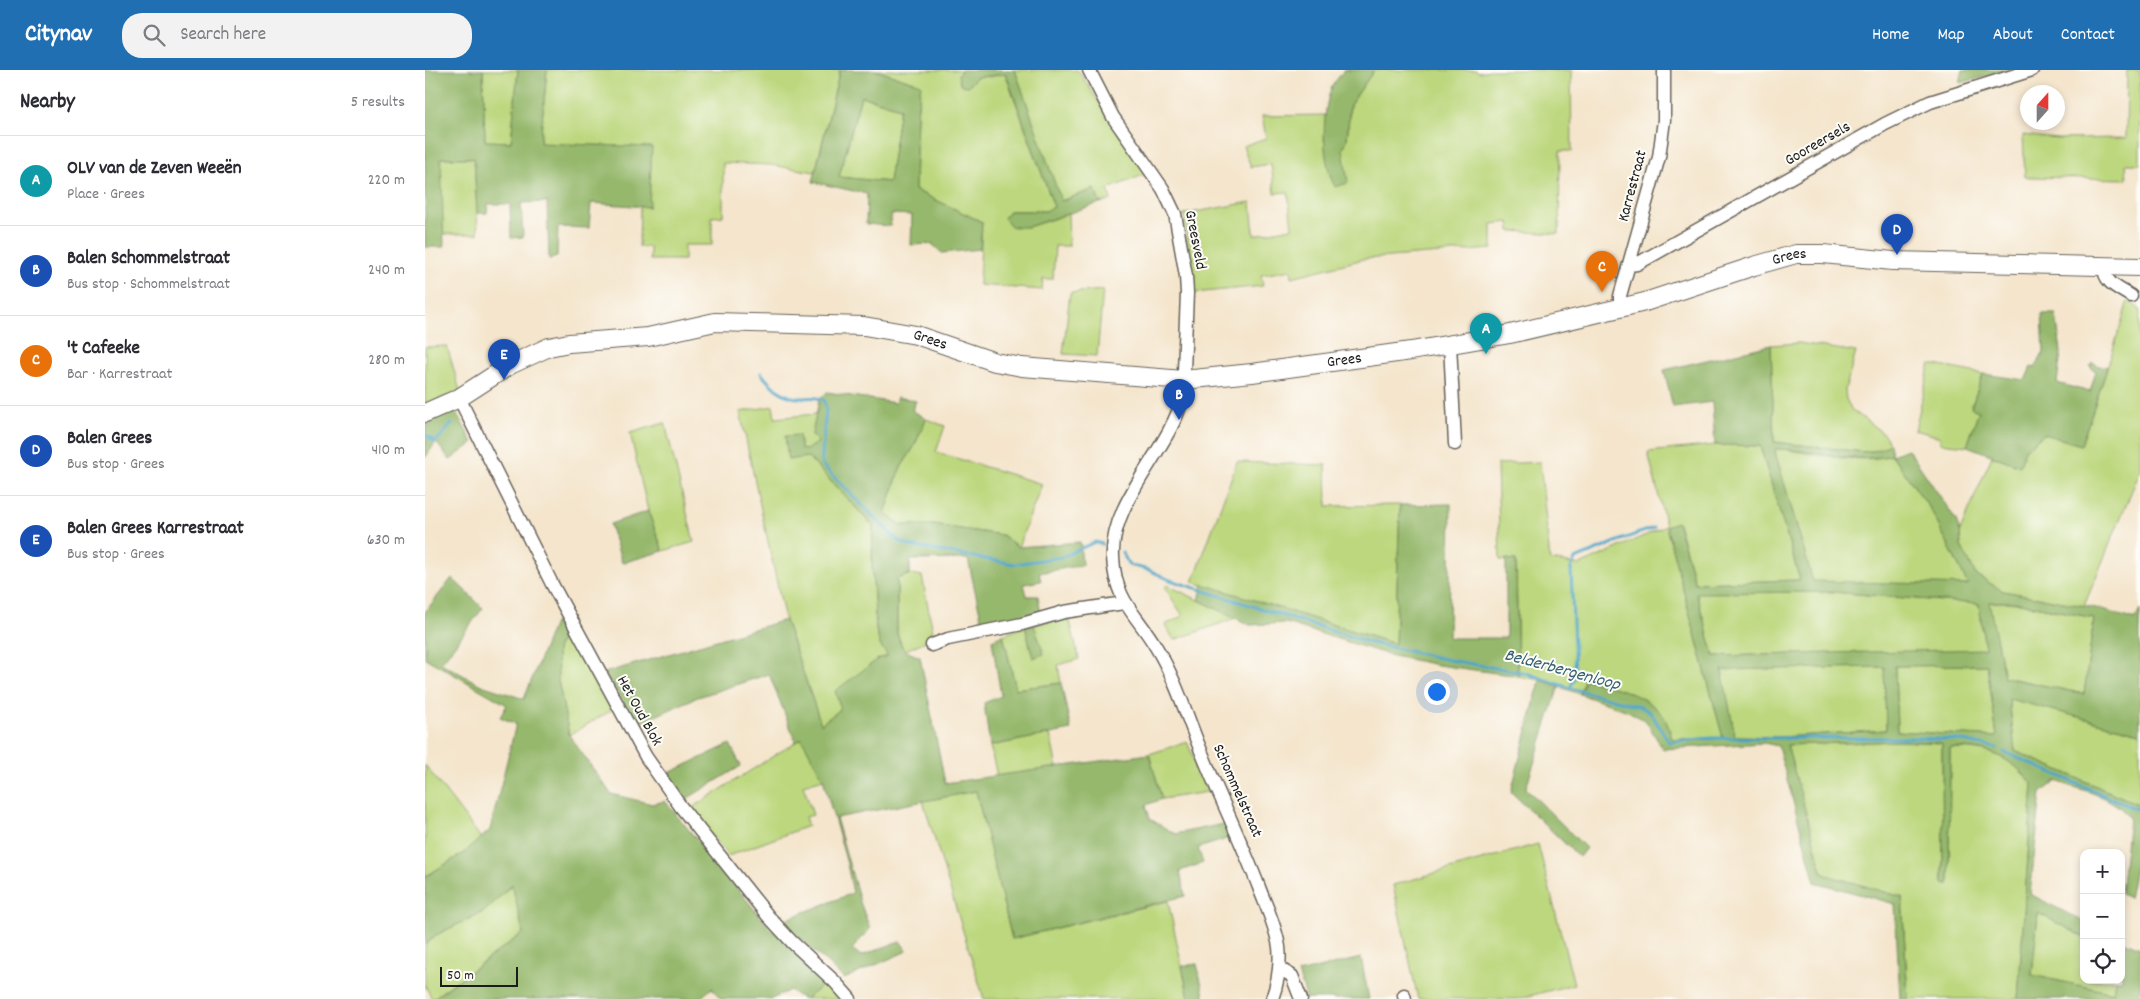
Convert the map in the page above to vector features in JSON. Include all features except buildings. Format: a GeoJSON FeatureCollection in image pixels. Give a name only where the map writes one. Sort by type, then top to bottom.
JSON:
{"type":"FeatureCollection","features":[{"type":"Feature","properties":{"kind":"street","name":"Greesveld"},"geometry":{"type":"LineString","coordinates":[[1089,70],[1113,117],[1167,194],[1175,214],[1186,276],[1187,316],[1183,369],[1184,380]]}},
{"type":"Feature","properties":{"kind":"street","name":"Karrestraat"},"geometry":{"type":"LineString","coordinates":[[1620,308],[1620,296],[1659,157],[1665,120],[1664,70]]}},
{"type":"Feature","properties":{"kind":"street","name":"Gooreersels"},"geometry":{"type":"LineString","coordinates":[[1629,265],[1637,264],[1885,124],[1930,102],[2031,70]]}},
{"type":"Feature","properties":{"kind":"street","name":"Grees"},"geometry":{"type":"LineString","coordinates":[[425,413],[459,398],[510,365],[534,352],[549,347],[569,343],[648,337],[715,322],[864,326],[916,335],[995,362],[1022,367],[1184,380],[1252,373],[1510,334],[1620,308],[1796,254],[1823,254],[1893,261],[2140,267]]}},
{"type":"Feature","properties":{"kind":"street"},"geometry":{"type":"LineString","coordinates":[[2104,267],[2104,275],[2108,281],[2131,296]]}},
{"type":"Feature","properties":{"kind":"street"},"geometry":{"type":"LineString","coordinates":[[1450,344],[1455,444]]}},
{"type":"Feature","properties":{"kind":"street","name":"Schommelstraat"},"geometry":{"type":"LineString","coordinates":[[1184,380],[1181,407],[1119,519],[1113,539],[1115,576],[1124,603],[1157,647],[1245,849],[1270,916],[1279,946],[1279,968],[1272,999]]}},
{"type":"Feature","properties":{"kind":"street","name":"Het Oud Blok"},"geometry":{"type":"LineString","coordinates":[[459,398],[552,584],[646,757],[681,807],[768,916],[850,999]]}},
{"type":"Feature","properties":{"kind":"street"},"geometry":{"type":"LineString","coordinates":[[932,645],[948,639],[1022,624],[1064,612],[1124,603]]}},
{"type":"Feature","properties":{"kind":"street"},"geometry":{"type":"LineString","coordinates":[[1279,968],[1292,976],[1301,999]]}},
{"type":"Feature","properties":{"kind":"green space"},"geometry":{"type":"Polygon","coordinates":[[[425,70],[483,70],[485,141],[511,142],[518,70],[547,70],[540,143],[652,147],[649,207],[591,203],[589,228],[558,227],[557,257],[549,259],[547,202],[521,203],[523,237],[511,238],[510,204],[488,204],[487,213],[477,213],[474,158],[441,158],[444,247],[425,247],[425,70]]]}},
{"type":"Feature","properties":{"kind":"green space"},"geometry":{"type":"Polygon","coordinates":[[[483,70],[518,70],[511,142],[485,141],[483,70]]]}},
{"type":"Feature","properties":{"kind":"green space"},"geometry":{"type":"Polygon","coordinates":[[[547,70],[840,70],[815,172],[771,165],[723,163],[723,216],[712,217],[712,245],[684,245],[684,260],[650,260],[650,247],[639,247],[640,206],[649,207],[540,143],[547,70]]]}},
{"type":"Feature","properties":{"kind":"green space"},"geometry":{"type":"Polygon","coordinates":[[[840,70],[874,70],[921,84],[917,113],[915,190],[982,222],[980,249],[942,253],[932,244],[911,245],[912,215],[891,214],[890,226],[866,224],[867,194],[813,182],[840,70]],[[861,96],[839,177],[889,182],[900,108],[861,96]]]}},
{"type":"Feature","properties":{"kind":"green space"},"geometry":{"type":"Polygon","coordinates":[[[874,70],[961,70],[958,75],[991,77],[1005,73],[1054,207],[1046,211],[1009,211],[1028,227],[1068,214],[1069,246],[1055,246],[1053,279],[1043,279],[1042,290],[979,285],[982,222],[915,190],[917,113],[921,84],[874,70]]]}},
{"type":"Feature","properties":{"kind":"green space"},"geometry":{"type":"Polygon","coordinates":[[[961,70],[1015,70],[1061,201],[1095,189],[1100,203],[1028,227],[1012,227],[1004,218],[1009,211],[1046,211],[1054,207],[1006,74],[977,77],[968,86],[960,85],[958,75],[961,70]]]}},
{"type":"Feature","properties":{"kind":"green space"},"geometry":{"type":"Polygon","coordinates":[[[1015,70],[1078,70],[1146,174],[1108,189],[1111,200],[1100,203],[1094,189],[1061,201],[1015,70]]]}},
{"type":"Feature","properties":{"kind":"green space"},"geometry":{"type":"Polygon","coordinates":[[[1344,70],[1374,70],[1350,105],[1347,140],[1343,149],[1348,183],[1335,187],[1327,165],[1324,125],[1331,89],[1344,70]]]}},
{"type":"Feature","properties":{"kind":"green space"},"geometry":{"type":"Polygon","coordinates":[[[1374,70],[1476,70],[1478,72],[1491,70],[1571,70],[1572,151],[1560,151],[1559,234],[1510,231],[1509,222],[1492,224],[1492,249],[1364,259],[1292,277],[1291,270],[1261,275],[1263,286],[1194,293],[1184,214],[1251,202],[1254,235],[1292,228],[1288,192],[1275,193],[1271,164],[1251,167],[1243,146],[1266,138],[1262,116],[1326,115],[1324,141],[1343,149],[1347,140],[1350,105],[1374,70]]]}},
{"type":"Feature","properties":{"kind":"green space"},"geometry":{"type":"Polygon","coordinates":[[[1963,70],[2012,70],[1960,83],[1963,70]]]}},
{"type":"Feature","properties":{"kind":"green space"},"geometry":{"type":"Polygon","coordinates":[[[2127,70],[2140,70],[2140,164],[2126,164],[2127,179],[2025,177],[2023,135],[2058,139],[2126,138],[2127,70]]]}},
{"type":"Feature","properties":{"kind":"green space"},"geometry":{"type":"Polygon","coordinates":[[[861,96],[900,108],[889,182],[839,177],[861,96]]]}},
{"type":"Feature","properties":{"kind":"green space"},"geometry":{"type":"Polygon","coordinates":[[[440,158],[474,158],[478,234],[443,234],[440,158]]]}},
{"type":"Feature","properties":{"kind":"green space"},"geometry":{"type":"Polygon","coordinates":[[[1103,290],[1097,356],[1063,354],[1070,293],[1103,290]]]}},
{"type":"Feature","properties":{"kind":"green space"},"geometry":{"type":"Polygon","coordinates":[[[2128,301],[2140,309],[2140,471],[2084,606],[2003,591],[1976,575],[1961,546],[1960,531],[1992,456],[2020,465],[2025,450],[2044,434],[2081,445],[2128,301]]]}},
{"type":"Feature","properties":{"kind":"green space"},"geometry":{"type":"Polygon","coordinates":[[[2042,314],[2056,314],[2061,352],[2057,383],[2090,392],[2096,371],[2090,367],[2092,363],[2107,366],[2081,445],[2044,434],[2025,450],[2020,466],[1967,446],[1979,411],[1971,408],[1983,374],[2025,380],[2031,367],[2035,368],[2044,352],[2042,314]]]}},
{"type":"Feature","properties":{"kind":"green space"},"geometry":{"type":"Polygon","coordinates":[[[1799,343],[1856,352],[1845,390],[1846,399],[1851,409],[1884,434],[1890,444],[1879,450],[1864,452],[1774,442],[1771,345],[1799,343]]]}},
{"type":"Feature","properties":{"kind":"green space"},"geometry":{"type":"Polygon","coordinates":[[[1771,345],[1774,442],[1864,452],[1879,450],[1890,444],[1892,455],[1908,449],[1956,520],[1960,531],[1961,546],[1976,575],[2003,591],[2096,608],[2135,620],[2140,610],[2140,733],[2009,699],[2015,751],[2140,805],[2140,844],[2129,898],[2125,896],[2125,856],[2129,818],[2123,810],[2106,799],[2056,781],[2041,793],[2030,894],[2080,920],[2080,935],[2038,913],[2032,975],[2113,993],[2114,984],[2125,984],[2125,942],[2140,948],[2140,999],[2018,999],[2033,784],[2006,760],[1986,751],[1950,748],[1949,884],[1943,883],[1942,743],[1900,741],[1787,745],[1823,874],[1902,897],[1908,999],[1900,999],[1895,904],[1815,882],[1778,746],[1764,743],[1663,749],[1646,721],[1628,711],[1580,694],[1585,679],[1617,688],[1648,702],[1657,709],[1664,717],[1672,739],[1723,738],[1666,526],[1677,522],[1695,583],[1800,580],[1760,446],[1715,445],[1712,402],[1673,407],[1664,370],[1771,345]],[[1776,449],[1775,452],[1813,581],[1968,585],[1931,510],[1892,455],[1863,458],[1776,449]],[[1832,592],[1696,593],[1714,656],[1985,649],[1979,604],[1832,592]],[[1989,602],[2004,677],[2084,694],[2094,618],[2015,602],[1989,602]],[[1987,665],[1895,666],[1897,731],[1997,737],[1987,665]],[[1884,667],[1722,670],[1735,736],[1781,737],[1886,730],[1884,667]]]}},
{"type":"Feature","properties":{"kind":"green space"},"geometry":{"type":"Polygon","coordinates":[[[447,346],[460,391],[425,405],[425,347],[447,346]]]}},
{"type":"Feature","properties":{"kind":"green space"},"geometry":{"type":"Polygon","coordinates":[[[1930,364],[1983,374],[1971,408],[1979,411],[1967,446],[1940,443],[1940,437],[1915,430],[1930,364]]]}},
{"type":"Feature","properties":{"kind":"green space"},"geometry":{"type":"Polygon","coordinates":[[[827,392],[895,403],[897,397],[916,401],[912,410],[926,419],[914,447],[900,469],[885,513],[901,525],[934,525],[1002,535],[1018,547],[1080,542],[1082,565],[1039,573],[1041,581],[1024,584],[1027,596],[1038,596],[1041,614],[983,627],[968,559],[910,560],[910,574],[897,579],[897,633],[904,649],[920,657],[945,783],[1149,754],[1162,799],[1146,805],[1150,819],[1175,834],[1224,824],[1230,838],[1198,848],[1203,863],[1180,871],[1185,896],[1012,939],[976,791],[836,818],[860,902],[870,929],[852,949],[861,956],[900,941],[907,951],[844,979],[782,921],[853,893],[847,864],[823,779],[802,739],[796,742],[769,674],[695,698],[636,725],[604,673],[785,620],[821,724],[841,709],[835,691],[878,659],[888,656],[880,645],[876,630],[872,565],[873,526],[808,457],[788,460],[785,436],[799,435],[801,449],[806,450],[818,442],[812,435],[819,400],[827,392]]]}},
{"type":"Feature","properties":{"kind":"green space"},"geometry":{"type":"Polygon","coordinates":[[[773,406],[775,418],[816,414],[812,435],[818,442],[806,450],[801,449],[788,459],[808,457],[873,526],[872,565],[876,630],[880,645],[888,656],[878,659],[841,709],[821,724],[785,620],[740,412],[773,406]]]}},
{"type":"Feature","properties":{"kind":"green space"},"geometry":{"type":"Polygon","coordinates":[[[453,407],[473,443],[450,460],[436,442],[425,458],[425,417],[453,407]]]}},
{"type":"Feature","properties":{"kind":"green space"},"geometry":{"type":"Polygon","coordinates":[[[926,419],[945,426],[936,452],[1042,484],[1018,547],[1002,535],[934,525],[901,525],[885,513],[900,469],[914,447],[926,419]]]}},
{"type":"Feature","properties":{"kind":"green space"},"geometry":{"type":"Polygon","coordinates":[[[665,423],[694,542],[663,551],[648,511],[630,433],[665,423]]]}},
{"type":"Feature","properties":{"kind":"green space"},"geometry":{"type":"Polygon","coordinates":[[[1715,445],[1760,446],[1800,580],[1695,583],[1678,523],[1666,526],[1648,452],[1715,445]]]}},
{"type":"Feature","properties":{"kind":"green space"},"geometry":{"type":"Polygon","coordinates":[[[1776,448],[1820,455],[1865,459],[1892,455],[1931,510],[1968,585],[1813,582],[1775,452],[1776,448]]]}},
{"type":"Feature","properties":{"kind":"green space"},"geometry":{"type":"Polygon","coordinates":[[[1237,462],[1326,465],[1327,506],[1400,505],[1395,644],[1193,582],[1237,462]]]}},
{"type":"Feature","properties":{"kind":"green space"},"geometry":{"type":"Polygon","coordinates":[[[1540,462],[1550,560],[1580,565],[1666,526],[1723,738],[1671,739],[1669,729],[1584,679],[1580,694],[1540,680],[1518,676],[1516,560],[1500,560],[1497,464],[1540,462]]]}},
{"type":"Feature","properties":{"kind":"green space"},"geometry":{"type":"Polygon","coordinates":[[[1451,504],[1449,638],[1506,638],[1506,559],[1516,560],[1518,676],[1438,665],[1393,656],[1286,623],[1250,625],[1199,600],[1203,584],[1395,644],[1400,505],[1451,504]]]}},
{"type":"Feature","properties":{"kind":"green space"},"geometry":{"type":"Polygon","coordinates":[[[648,511],[663,551],[622,563],[610,524],[648,511]]]}},
{"type":"Feature","properties":{"kind":"green space"},"geometry":{"type":"Polygon","coordinates":[[[910,574],[922,576],[934,637],[904,651],[897,633],[897,579],[910,574]]]}},
{"type":"Feature","properties":{"kind":"green space"},"geometry":{"type":"Polygon","coordinates":[[[452,578],[483,608],[441,663],[481,685],[524,699],[554,623],[564,616],[567,624],[557,650],[558,680],[569,735],[611,794],[652,804],[665,801],[769,927],[827,981],[806,999],[790,990],[772,999],[721,999],[712,988],[699,999],[433,999],[523,933],[512,884],[485,911],[436,935],[425,945],[425,877],[465,852],[490,830],[516,724],[500,717],[507,705],[425,658],[425,612],[452,578]]]}},
{"type":"Feature","properties":{"kind":"green space"},"geometry":{"type":"Polygon","coordinates":[[[1167,585],[1236,618],[1174,640],[1165,625],[1183,616],[1165,588],[1167,585]]]}},
{"type":"Feature","properties":{"kind":"green space"},"geometry":{"type":"Polygon","coordinates":[[[1696,592],[1833,592],[1979,604],[1985,650],[1714,656],[1696,592]]]}},
{"type":"Feature","properties":{"kind":"green space"},"geometry":{"type":"Polygon","coordinates":[[[1988,602],[2015,602],[2094,618],[2084,694],[2004,677],[1988,602]]]}},
{"type":"Feature","properties":{"kind":"green space"},"geometry":{"type":"Polygon","coordinates":[[[1069,617],[1079,659],[1058,665],[1061,683],[1016,689],[1003,635],[1025,626],[1033,658],[1034,625],[1069,617]]]}},
{"type":"Feature","properties":{"kind":"green space"},"geometry":{"type":"Polygon","coordinates":[[[567,624],[596,675],[612,710],[569,735],[558,680],[557,650],[567,624]]]}},
{"type":"Feature","properties":{"kind":"green space"},"geometry":{"type":"Polygon","coordinates":[[[1034,625],[1044,654],[1033,658],[1025,626],[1034,625]]]}},
{"type":"Feature","properties":{"kind":"green space"},"geometry":{"type":"Polygon","coordinates":[[[1003,635],[1016,689],[1061,683],[1071,730],[990,746],[984,703],[1001,696],[992,640],[1003,635]]]}},
{"type":"Feature","properties":{"kind":"green space"},"geometry":{"type":"Polygon","coordinates":[[[1987,665],[1997,737],[1897,731],[1895,666],[1987,665]]]}},
{"type":"Feature","properties":{"kind":"green space"},"geometry":{"type":"Polygon","coordinates":[[[1885,667],[1886,730],[1781,737],[1735,736],[1721,669],[1885,667]]]}},
{"type":"Feature","properties":{"kind":"green space"},"geometry":{"type":"Polygon","coordinates":[[[1540,680],[1559,686],[1526,788],[1586,848],[1579,857],[1511,792],[1540,680]]]}},
{"type":"Feature","properties":{"kind":"green space"},"geometry":{"type":"Polygon","coordinates":[[[2009,698],[2140,733],[2140,805],[2015,751],[2009,698]]]}},
{"type":"Feature","properties":{"kind":"green space"},"geometry":{"type":"Polygon","coordinates":[[[1050,734],[1057,768],[997,776],[990,746],[1050,734]]]}},
{"type":"Feature","properties":{"kind":"green space"},"geometry":{"type":"Polygon","coordinates":[[[802,738],[823,779],[803,785],[813,815],[805,817],[808,826],[728,856],[690,809],[802,738]]]}},
{"type":"Feature","properties":{"kind":"green space"},"geometry":{"type":"Polygon","coordinates":[[[1900,741],[1942,743],[1943,883],[1949,884],[1950,748],[1976,750],[1996,755],[2014,765],[2033,784],[2018,999],[1908,999],[1902,897],[1823,874],[1786,745],[1900,741]]]}},
{"type":"Feature","properties":{"kind":"green space"},"geometry":{"type":"Polygon","coordinates":[[[1187,742],[1208,792],[1162,799],[1149,754],[1187,742]]]}},
{"type":"Feature","properties":{"kind":"green space"},"geometry":{"type":"Polygon","coordinates":[[[730,744],[741,766],[683,801],[665,775],[730,744]]]}},
{"type":"Feature","properties":{"kind":"green space"},"geometry":{"type":"Polygon","coordinates":[[[425,765],[481,838],[465,852],[425,877],[425,765]]]}},
{"type":"Feature","properties":{"kind":"green space"},"geometry":{"type":"Polygon","coordinates":[[[976,791],[1012,939],[1168,901],[1189,999],[984,999],[923,801],[976,791]]]}},
{"type":"Feature","properties":{"kind":"green space"},"geometry":{"type":"Polygon","coordinates":[[[1538,844],[1574,984],[1518,999],[1418,999],[1393,885],[1538,844]]]}},
{"type":"Feature","properties":{"kind":"green space"},"geometry":{"type":"Polygon","coordinates":[[[513,884],[523,933],[432,999],[425,985],[425,945],[436,935],[485,911],[513,884]]]}},
{"type":"Feature","properties":{"kind":"green space"},"geometry":{"type":"Polygon","coordinates":[[[2038,913],[2080,935],[2080,984],[2114,984],[2113,993],[2032,975],[2038,913]]]}},
{"type":"Feature","properties":{"kind":"green space"},"geometry":{"type":"Polygon","coordinates":[[[1361,958],[1369,999],[1307,999],[1298,973],[1361,958]]]}},
{"type":"Feature","properties":{"kind":"green space"},"geometry":{"type":"Polygon","coordinates":[[[1197,964],[1205,999],[1189,999],[1182,966],[1197,964]]]}},
{"type":"Feature","properties":{"kind":"green space"},"geometry":{"type":"Polygon","coordinates":[[[827,981],[843,999],[806,999],[827,981]]]}},
{"type":"Feature","properties":{"kind":"waterway","name":"Belderbergenloop"},"geometry":{"type":"LineString","coordinates":[[761,373],[773,386],[788,396],[824,400],[826,409],[821,464],[897,540],[911,546],[1014,564],[1062,557],[1095,542],[1102,544]]}},
{"type":"Feature","properties":{"kind":"waterway","name":"Belderbergenloop"},"geometry":{"type":"LineString","coordinates":[[425,434],[435,442],[452,424]]}},
{"type":"Feature","properties":{"kind":"waterway"},"geometry":{"type":"LineString","coordinates":[[1570,688],[1575,677],[1571,568],[1575,559],[1654,528]]}},
{"type":"Feature","properties":{"kind":"waterway","name":"Belderbergenloop"},"geometry":{"type":"LineString","coordinates":[[1122,552],[1129,565],[1149,570],[1170,580],[1367,642],[1449,660],[1526,673],[1570,688],[1639,706],[1650,712],[1669,742],[1712,738],[1918,738],[1957,740],[1997,748]]}},
{"type":"Feature","properties":{"kind":"waterway","name":"Belderbergenloop"},"geometry":{"type":"LineString","coordinates":[[2004,752],[2136,809]]}},
{"type":"Feature","properties":{"kind":"place","name":"Balen Grees"},"geometry":{"type":"Point","coordinates":[1897,255]}},
{"type":"Feature","properties":{"kind":"place","name":"'t Cafeeke"},"geometry":{"type":"Point","coordinates":[1602,292]}},
{"type":"Feature","properties":{"kind":"place","name":"OLV van de Zeven Weeën"},"geometry":{"type":"Point","coordinates":[1486,354]}},
{"type":"Feature","properties":{"kind":"place","name":"Balen Grees Karrestraat"},"geometry":{"type":"Point","coordinates":[504,380]}},
{"type":"Feature","properties":{"kind":"place","name":"Balen Schommelstraat"},"geometry":{"type":"Point","coordinates":[1179,420]}}]}
